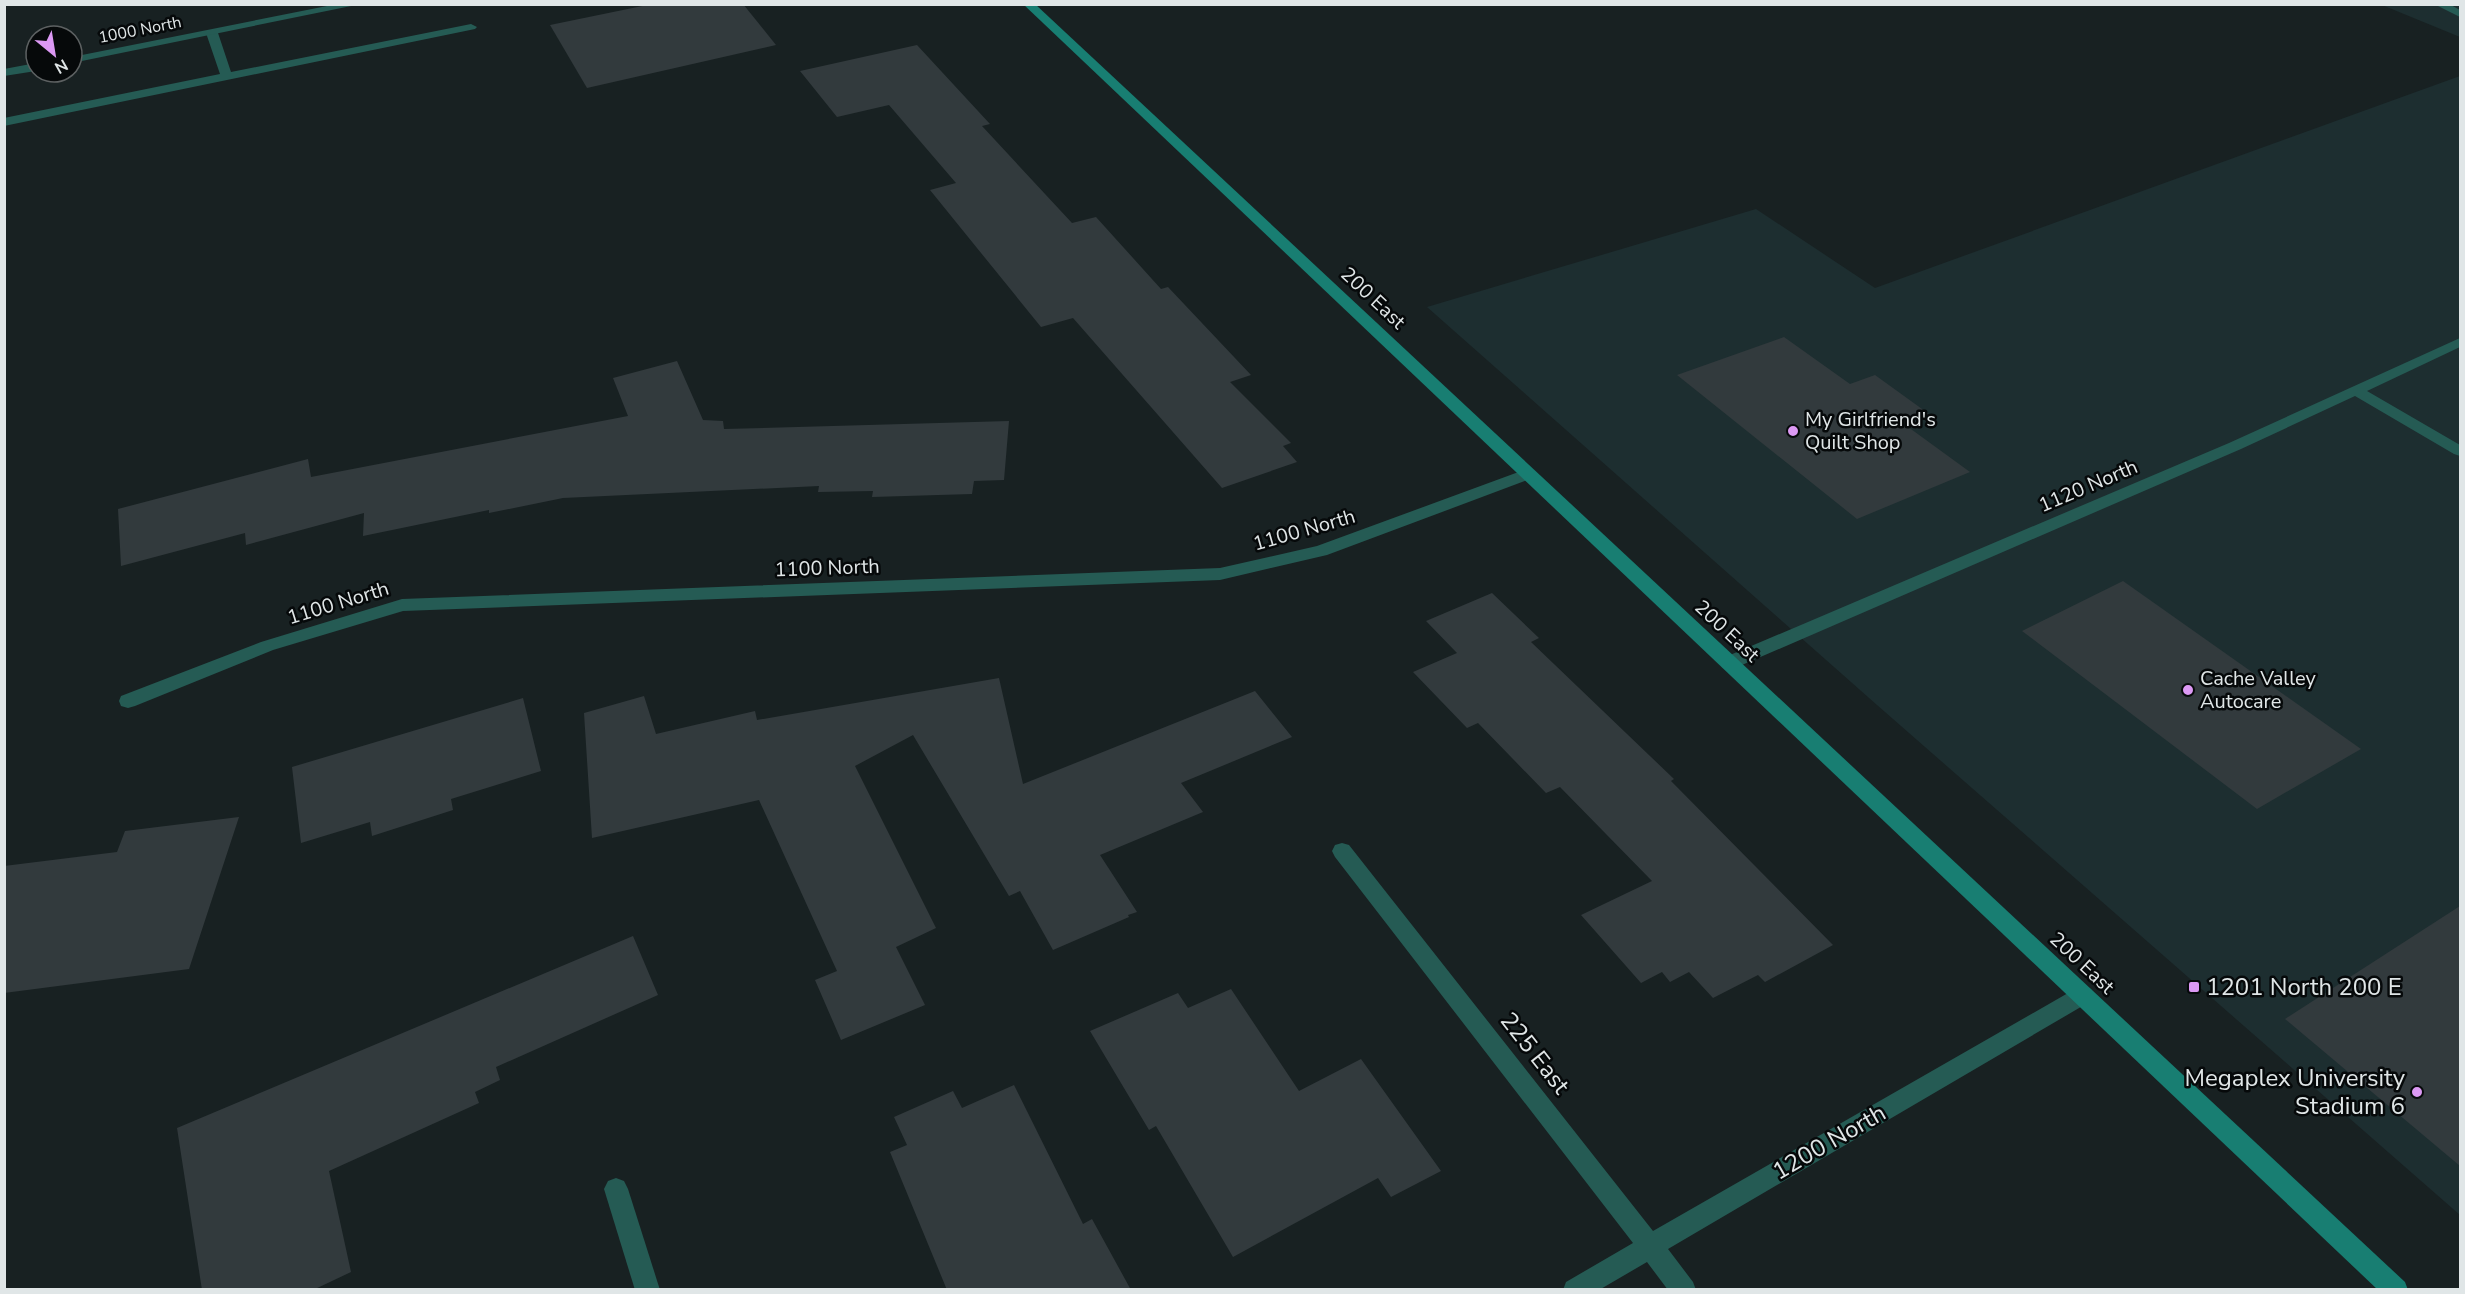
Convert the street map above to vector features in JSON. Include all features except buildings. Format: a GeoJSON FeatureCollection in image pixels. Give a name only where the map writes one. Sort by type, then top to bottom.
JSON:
{"type":"FeatureCollection","features":[{"type":"Feature","properties":{"kind":"main road","name":"200 East"},"geometry":{"type":"LineString","coordinates":[[1028,4],[2396,1290]]}},
{"type":"Feature","properties":{"kind":"street","name":"1000 North"},"geometry":{"type":"LineString","coordinates":[[84,58],[356,4]]}},
{"type":"Feature","properties":{"kind":"street"},"geometry":{"type":"LineString","coordinates":[[2439,4],[2460,14]]}},
{"type":"Feature","properties":{"kind":"street"},"geometry":{"type":"LineString","coordinates":[[4,122],[471,27]]}},
{"type":"Feature","properties":{"kind":"street"},"geometry":{"type":"LineString","coordinates":[[212,33],[227,77]]}},
{"type":"Feature","properties":{"kind":"street"},"geometry":{"type":"LineString","coordinates":[[4,73],[24,69]]}},
{"type":"Feature","properties":{"kind":"street","name":"1120 North"},"geometry":{"type":"LineString","coordinates":[[1729,663],[2235,446],[2460,342]]}},
{"type":"Feature","properties":{"kind":"street"},"geometry":{"type":"LineString","coordinates":[[2355,390],[2460,451]]}},
{"type":"Feature","properties":{"kind":"street","name":"1100 North"},"geometry":{"type":"LineString","coordinates":[[128,701],[267,646],[402,605],[1220,574],[1321,551],[1527,474]]}},
{"type":"Feature","properties":{"kind":"street","name":"225 East"},"geometry":{"type":"LineString","coordinates":[[1342,851],[1684,1290]]}},
{"type":"Feature","properties":{"kind":"street","name":"1200 North"},"geometry":{"type":"LineString","coordinates":[[1575,1290],[2083,995]]}},
{"type":"Feature","properties":{"kind":"street"},"geometry":{"type":"LineString","coordinates":[[616,1189],[648,1290]]}},
{"type":"Feature","properties":{"kind":"shaded area"},"geometry":{"type":"Polygon","coordinates":[[[2382,5],[2460,5],[2460,37],[2382,5]]]}},
{"type":"Feature","properties":{"kind":"shaded area"},"geometry":{"type":"Polygon","coordinates":[[[2460,76],[2460,1215],[1877,705],[1427,307],[1756,209],[1875,288],[2460,76]]]}},
{"type":"Feature","properties":{"kind":"place","name":"My Girlfriend's Quilt Shop"},"geometry":{"type":"Point","coordinates":[1793,431]}},
{"type":"Feature","properties":{"kind":"place","name":"Cache Valley Autocare"},"geometry":{"type":"Point","coordinates":[2188,690]}},
{"type":"Feature","properties":{"kind":"place","name":"1201 North 200 E"},"geometry":{"type":"Point","coordinates":[2194,987]}},
{"type":"Feature","properties":{"kind":"place","name":"Megaplex University Stadium 6"},"geometry":{"type":"Point","coordinates":[2417,1092]}}]}
